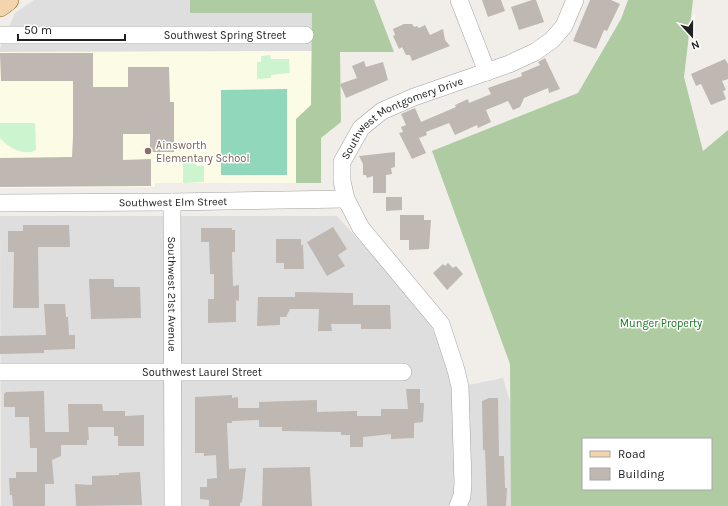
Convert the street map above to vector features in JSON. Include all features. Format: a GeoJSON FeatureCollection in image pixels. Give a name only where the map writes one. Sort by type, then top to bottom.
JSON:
{"type":"FeatureCollection","features":[{"type":"Feature","properties":{"kind":"main road"},"geometry":{"type":"LineString","coordinates":[[0,6],[8,0]]}},
{"type":"Feature","properties":{"kind":"street"},"geometry":{"type":"LineString","coordinates":[[459,0],[487,72]]}},
{"type":"Feature","properties":{"kind":"street","name":"Southwest Montgomery Drive"},"geometry":{"type":"LineString","coordinates":[[458,506],[462,496],[463,483],[460,387],[441,324],[361,228],[346,199],[342,181],[342,162],[360,128],[382,111],[408,100],[487,72],[535,52],[552,40],[564,26],[575,0]]}},
{"type":"Feature","properties":{"kind":"street","name":"Southwest Spring Street"},"geometry":{"type":"LineString","coordinates":[[0,35],[305,35]]}},
{"type":"Feature","properties":{"kind":"street","name":"Southwest Elm Street"},"geometry":{"type":"LineString","coordinates":[[0,203],[346,199]]}},
{"type":"Feature","properties":{"kind":"street","name":"Southwest 21st Avenue"},"geometry":{"type":"LineString","coordinates":[[172,202],[171,372],[173,506]]}},
{"type":"Feature","properties":{"kind":"street","name":"Southwest Laurel Street"},"geometry":{"type":"LineString","coordinates":[[0,372],[403,372]]}},
{"type":"Feature","properties":{"kind":"shaded area"},"geometry":{"type":"Polygon","coordinates":[[[34,0],[190,0],[190,13],[312,13],[312,51],[0,52],[0,48],[15,13],[34,0]]]}},
{"type":"Feature","properties":{"kind":"shaded area","name":"Ainsworth Elementary School"},"geometry":{"type":"Polygon","coordinates":[[[312,51],[311,105],[296,119],[296,183],[155,183],[155,187],[0,188],[0,52],[312,51]]]}},
{"type":"Feature","properties":{"kind":"shaded area"},"geometry":{"type":"Polygon","coordinates":[[[0,216],[337,216],[426,314],[443,353],[453,388],[503,378],[541,506],[1,506],[0,216]]]}},
{"type":"Feature","properties":{"kind":"green space"},"geometry":{"type":"Polygon","coordinates":[[[190,0],[374,0],[394,52],[340,52],[341,122],[321,138],[321,183],[296,183],[296,119],[311,105],[312,13],[190,13],[190,0]]]}},
{"type":"Feature","properties":{"kind":"green space","name":"Munger Property"},"geometry":{"type":"Polygon","coordinates":[[[628,0],[693,0],[684,77],[703,151],[728,130],[728,506],[511,506],[510,364],[432,151],[578,93],[621,19],[628,0]]]}},
{"type":"Feature","properties":{"kind":"green space"},"geometry":{"type":"Polygon","coordinates":[[[270,55],[271,59],[289,59],[290,73],[271,75],[271,78],[257,79],[257,62],[261,62],[261,56],[270,55]]]}},
{"type":"Feature","properties":{"kind":"green space"},"geometry":{"type":"Polygon","coordinates":[[[287,89],[287,175],[221,175],[221,90],[287,89]]]}},
{"type":"Feature","properties":{"kind":"green space"},"geometry":{"type":"Polygon","coordinates":[[[0,123],[35,123],[36,150],[31,152],[21,152],[7,145],[0,138],[0,123]]]}},
{"type":"Feature","properties":{"kind":"green space"},"geometry":{"type":"Polygon","coordinates":[[[183,159],[196,159],[196,166],[204,166],[204,182],[183,183],[183,159]]]}},
{"type":"Feature","properties":{"kind":"building"},"geometry":{"type":"Polygon","coordinates":[[[482,0],[501,0],[505,11],[488,17],[482,0]]]}},
{"type":"Feature","properties":{"kind":"building"},"geometry":{"type":"Polygon","coordinates":[[[536,0],[544,22],[519,30],[511,7],[536,0]]]}},
{"type":"Feature","properties":{"kind":"building"},"geometry":{"type":"Polygon","coordinates":[[[590,0],[611,0],[620,4],[607,31],[604,30],[596,49],[573,41],[590,0]]]}},
{"type":"Feature","properties":{"kind":"building"},"geometry":{"type":"Polygon","coordinates":[[[404,24],[412,24],[414,27],[417,26],[419,28],[425,25],[430,35],[443,29],[445,40],[450,46],[412,61],[410,55],[406,55],[402,47],[399,49],[393,36],[395,35],[393,29],[404,24]]]}},
{"type":"Feature","properties":{"kind":"building"},"geometry":{"type":"Polygon","coordinates":[[[0,53],[93,53],[93,87],[128,87],[128,67],[169,67],[170,102],[174,102],[174,152],[150,152],[150,134],[123,134],[123,160],[151,159],[151,186],[0,187],[0,158],[72,157],[73,81],[1,81],[0,53]]]}},
{"type":"Feature","properties":{"kind":"building"},"geometry":{"type":"Polygon","coordinates":[[[545,58],[560,89],[549,93],[548,88],[524,98],[520,107],[513,110],[508,101],[486,110],[491,122],[478,128],[477,125],[455,135],[449,123],[426,132],[427,135],[419,138],[426,153],[412,159],[399,133],[403,132],[401,127],[406,125],[401,114],[415,108],[421,122],[456,107],[455,105],[468,99],[469,103],[491,94],[488,88],[522,76],[521,73],[540,65],[538,62],[545,58]]]}},
{"type":"Feature","properties":{"kind":"building"},"geometry":{"type":"Polygon","coordinates":[[[725,59],[728,64],[728,79],[722,81],[726,90],[723,91],[726,99],[711,105],[701,84],[696,86],[691,74],[725,59]]]}},
{"type":"Feature","properties":{"kind":"building"},"geometry":{"type":"Polygon","coordinates":[[[364,61],[366,67],[383,62],[388,80],[346,98],[340,84],[357,78],[352,66],[364,61]]]}},
{"type":"Feature","properties":{"kind":"building"},"geometry":{"type":"Polygon","coordinates":[[[395,152],[395,167],[391,168],[392,174],[386,175],[386,193],[373,193],[373,176],[367,178],[366,175],[363,175],[363,164],[359,156],[395,152]]]}},
{"type":"Feature","properties":{"kind":"building"},"geometry":{"type":"Polygon","coordinates":[[[386,197],[402,197],[402,210],[386,211],[386,197]]]}},
{"type":"Feature","properties":{"kind":"building"},"geometry":{"type":"Polygon","coordinates":[[[400,215],[424,215],[424,220],[431,220],[429,249],[409,250],[409,240],[400,240],[400,215]]]}},
{"type":"Feature","properties":{"kind":"building"},"geometry":{"type":"Polygon","coordinates":[[[23,225],[69,225],[70,247],[38,247],[39,308],[13,308],[14,252],[8,252],[8,231],[23,231],[23,225]]]}},
{"type":"Feature","properties":{"kind":"building"},"geometry":{"type":"Polygon","coordinates":[[[333,227],[347,249],[338,255],[345,266],[327,276],[307,242],[333,227]]]}},
{"type":"Feature","properties":{"kind":"building"},"geometry":{"type":"Polygon","coordinates":[[[201,228],[232,228],[232,230],[235,230],[235,252],[232,252],[233,286],[239,285],[239,301],[236,300],[236,322],[208,323],[208,299],[214,299],[214,274],[210,274],[209,242],[201,242],[201,228]]]}},
{"type":"Feature","properties":{"kind":"building"},"geometry":{"type":"Polygon","coordinates":[[[276,239],[301,239],[301,246],[303,244],[304,269],[284,269],[284,263],[276,263],[276,239]]]}},
{"type":"Feature","properties":{"kind":"building"},"geometry":{"type":"Polygon","coordinates":[[[448,263],[453,268],[456,266],[463,274],[447,290],[433,273],[443,264],[445,266],[448,263]]]}},
{"type":"Feature","properties":{"kind":"building"},"geometry":{"type":"Polygon","coordinates":[[[89,279],[114,279],[114,287],[140,287],[141,318],[91,319],[89,279]]]}},
{"type":"Feature","properties":{"kind":"building"},"geometry":{"type":"Polygon","coordinates":[[[295,292],[353,293],[353,305],[390,305],[391,329],[361,329],[361,324],[331,324],[332,331],[318,331],[319,309],[290,309],[286,317],[280,317],[280,325],[257,326],[258,297],[295,297],[295,292]]]}},
{"type":"Feature","properties":{"kind":"building"},"geometry":{"type":"Polygon","coordinates":[[[44,304],[65,304],[66,317],[68,317],[69,335],[75,335],[75,349],[44,350],[44,353],[0,354],[0,336],[46,335],[44,304]]]}},
{"type":"Feature","properties":{"kind":"building"},"geometry":{"type":"Polygon","coordinates":[[[406,389],[420,389],[420,403],[424,403],[423,422],[414,423],[414,438],[391,439],[391,434],[363,437],[363,447],[350,447],[350,435],[341,435],[341,432],[282,431],[282,427],[259,427],[259,420],[232,421],[232,423],[227,423],[229,469],[246,468],[242,502],[240,503],[240,506],[209,506],[209,500],[200,499],[200,487],[207,487],[207,479],[217,478],[216,455],[204,456],[204,453],[195,453],[195,397],[232,395],[232,398],[238,397],[238,408],[259,408],[259,402],[317,400],[317,412],[357,411],[357,416],[381,416],[381,409],[408,409],[406,389]]]}},
{"type":"Feature","properties":{"kind":"building"},"geometry":{"type":"Polygon","coordinates":[[[44,391],[45,432],[69,432],[68,404],[102,404],[103,411],[125,411],[125,416],[144,415],[144,446],[118,446],[118,436],[114,436],[114,427],[88,427],[89,440],[87,440],[87,445],[61,445],[61,456],[52,460],[54,484],[45,484],[45,506],[13,506],[12,495],[10,495],[9,478],[16,478],[16,472],[37,472],[37,448],[30,448],[29,417],[15,417],[15,407],[4,407],[4,394],[6,392],[44,391]]]}},
{"type":"Feature","properties":{"kind":"building"},"geometry":{"type":"Polygon","coordinates":[[[489,398],[498,398],[499,456],[504,456],[505,488],[507,488],[506,506],[487,506],[485,450],[483,450],[482,401],[489,398]]]}},
{"type":"Feature","properties":{"kind":"building"},"geometry":{"type":"Polygon","coordinates":[[[310,467],[312,506],[262,506],[263,468],[310,467]]]}},
{"type":"Feature","properties":{"kind":"building"},"geometry":{"type":"Polygon","coordinates":[[[140,472],[142,505],[76,506],[75,484],[92,485],[92,476],[119,475],[119,473],[140,472]]]}},
{"type":"Feature","properties":{"kind":"place","name":"Ainsworth Elementary School"},"geometry":{"type":"Point","coordinates":[148,151]}}]}
